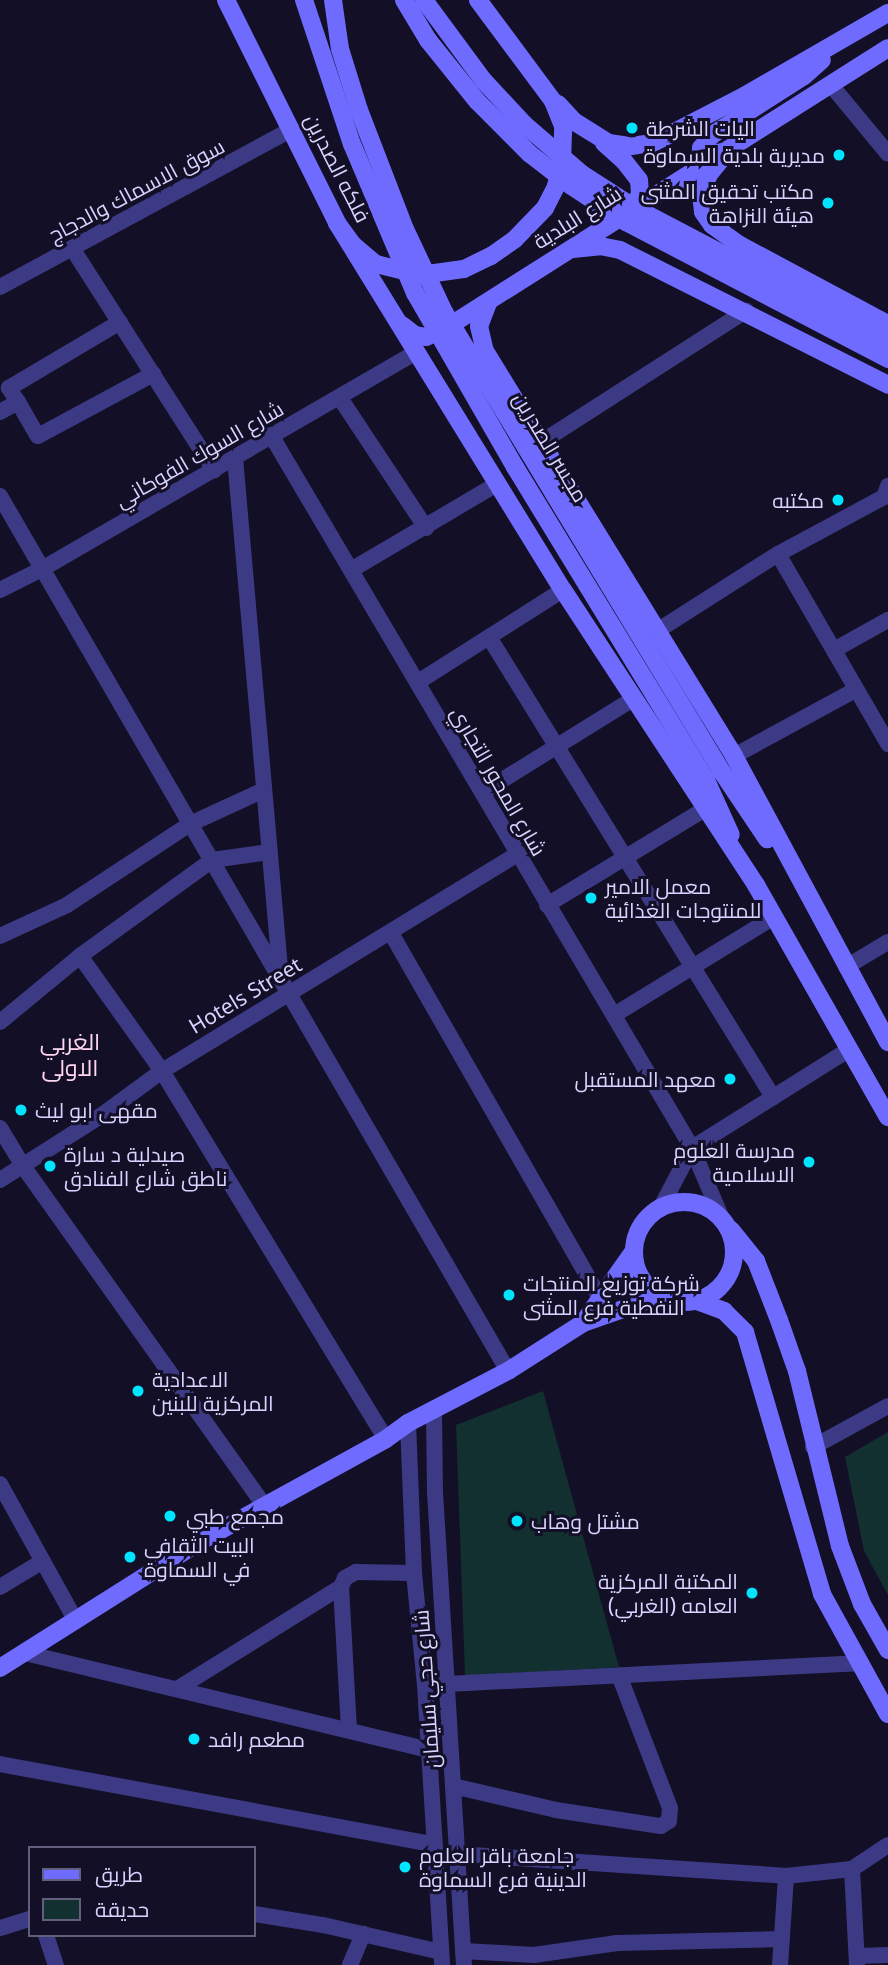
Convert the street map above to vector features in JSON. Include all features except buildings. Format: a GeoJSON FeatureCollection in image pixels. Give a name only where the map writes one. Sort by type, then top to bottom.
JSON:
{"type":"FeatureCollection","features":[{"type":"Feature","properties":{"kind":"main road","name":"فلكه الصدرين"},"geometry":{"type":"LineString","coordinates":[[226,0],[337,223],[365,257],[376,264],[405,273],[435,275],[478,263],[503,248],[545,208],[556,186],[562,162],[563,126],[553,101],[478,0]]}},
{"type":"Feature","properties":{"kind":"main road","name":"مجسر الصدرين"},"geometry":{"type":"LineString","coordinates":[[304,0],[356,157],[415,293],[515,467],[714,776],[748,813],[800,884]]}},
{"type":"Feature","properties":{"kind":"main road","name":"مجسر الصدرين"},"geometry":{"type":"LineString","coordinates":[[333,0],[336,30],[351,87],[393,200],[431,285],[470,357],[714,776],[756,885]]}},
{"type":"Feature","properties":{"kind":"main road"},"geometry":{"type":"LineString","coordinates":[[404,0],[428,40],[477,102],[521,146],[570,185],[626,222],[888,359]]}},
{"type":"Feature","properties":{"kind":"main road"},"geometry":{"type":"LineString","coordinates":[[424,0],[483,80],[524,124],[582,174],[627,203],[888,341]]}},
{"type":"Feature","properties":{"kind":"main road"},"geometry":{"type":"LineString","coordinates":[[586,130],[609,143],[631,146],[664,139],[888,13]]}},
{"type":"Feature","properties":{"kind":"main road"},"geometry":{"type":"LineString","coordinates":[[723,151],[708,156],[703,155],[701,148],[712,135],[804,76],[851,34]]}},
{"type":"Feature","properties":{"kind":"main road","name":"شارع البلدية"},"geometry":{"type":"LineString","coordinates":[[397,320],[415,335],[426,337],[488,303],[554,257],[888,48]]}},
{"type":"Feature","properties":{"kind":"main road"},"geometry":{"type":"LineString","coordinates":[[540,81],[586,130],[619,155],[639,180],[640,195],[621,216]]}},
{"type":"Feature","properties":{"kind":"main road"},"geometry":{"type":"LineString","coordinates":[[741,141],[719,162],[704,184],[701,195],[704,212],[712,225],[752,253],[888,324]]}},
{"type":"Feature","properties":{"kind":"main road"},"geometry":{"type":"LineString","coordinates":[[337,223],[563,590],[756,885],[888,1117]]}},
{"type":"Feature","properties":{"kind":"main road"},"geometry":{"type":"LineString","coordinates":[[554,257],[588,246],[620,250],[746,311],[888,385]]}},
{"type":"Feature","properties":{"kind":"main road"},"geometry":{"type":"LineString","coordinates":[[488,303],[479,326],[481,343],[734,756],[800,884],[888,1042]]}},
{"type":"Feature","properties":{"kind":"main road"},"geometry":{"type":"LineString","coordinates":[[464,432],[456,411],[457,404],[472,385],[490,379],[498,381],[512,396]]}},
{"type":"Feature","properties":{"kind":"main road"},"geometry":{"type":"LineString","coordinates":[[583,1324],[633,1252],[642,1226],[661,1207],[692,1202],[707,1207],[727,1224],[756,1261],[779,1320],[797,1371],[813,1447],[840,1546],[862,1604],[888,1650]]}},
{"type":"Feature","properties":{"kind":"main road"},"geometry":{"type":"LineString","coordinates":[[633,1252],[637,1270],[646,1285],[660,1296],[678,1302],[697,1301],[712,1294],[725,1282],[732,1267],[735,1251],[727,1224]]}},
{"type":"Feature","properties":{"kind":"main road"},"geometry":{"type":"LineString","coordinates":[[0,1668],[200,1542],[386,1439],[408,1423],[509,1371],[583,1324],[660,1296]]}},
{"type":"Feature","properties":{"kind":"main road"},"geometry":{"type":"LineString","coordinates":[[697,1301],[724,1311],[745,1332],[822,1594],[888,1714]]}},
{"type":"Feature","properties":{"kind":"street"},"geometry":{"type":"LineString","coordinates":[[831,85],[888,154]]}},
{"type":"Feature","properties":{"kind":"street","name":"سوق الاسماك والدجاج"},"geometry":{"type":"LineString","coordinates":[[0,287],[292,129]]}},
{"type":"Feature","properties":{"kind":"street"},"geometry":{"type":"LineString","coordinates":[[72,248],[214,470]]}},
{"type":"Feature","properties":{"kind":"street"},"geometry":{"type":"LineString","coordinates":[[540,443],[746,311]]}},
{"type":"Feature","properties":{"kind":"street"},"geometry":{"type":"LineString","coordinates":[[120,322],[9,388],[38,436],[153,374]]}},
{"type":"Feature","properties":{"kind":"street","name":"شارع السوك الفوكاني"},"geometry":{"type":"LineString","coordinates":[[0,590],[43,569],[417,352]]}},
{"type":"Feature","properties":{"kind":"street"},"geometry":{"type":"LineString","coordinates":[[340,398],[426,528]]}},
{"type":"Feature","properties":{"kind":"street"},"geometry":{"type":"LineString","coordinates":[[0,412],[18,402]]}},
{"type":"Feature","properties":{"kind":"street","name":"شارع المحور التجاري"},"geometry":{"type":"LineString","coordinates":[[271,435],[692,1148],[727,1224]]}},
{"type":"Feature","properties":{"kind":"street"},"geometry":{"type":"LineString","coordinates":[[235,458],[280,974]]}},
{"type":"Feature","properties":{"kind":"street"},"geometry":{"type":"LineString","coordinates":[[351,570],[497,484]]}},
{"type":"Feature","properties":{"kind":"street"},"geometry":{"type":"LineString","coordinates":[[657,631],[778,554],[887,494]]}},
{"type":"Feature","properties":{"kind":"street"},"geometry":{"type":"LineString","coordinates":[[0,496],[509,1371]]}},
{"type":"Feature","properties":{"kind":"street"},"geometry":{"type":"LineString","coordinates":[[778,554],[888,744]]}},
{"type":"Feature","properties":{"kind":"street"},"geometry":{"type":"LineString","coordinates":[[418,682],[563,590]]}},
{"type":"Feature","properties":{"kind":"street"},"geometry":{"type":"LineString","coordinates":[[834,650],[888,620]]}},
{"type":"Feature","properties":{"kind":"street"},"geometry":{"type":"LineString","coordinates":[[489,637],[772,1097]]}},
{"type":"Feature","properties":{"kind":"street"},"geometry":{"type":"LineString","coordinates":[[734,756],[855,690]]}},
{"type":"Feature","properties":{"kind":"street"},"geometry":{"type":"LineString","coordinates":[[483,792],[633,699]]}},
{"type":"Feature","properties":{"kind":"street"},"geometry":{"type":"LineString","coordinates":[[0,936],[67,905],[190,824],[264,790]]}},
{"type":"Feature","properties":{"kind":"street"},"geometry":{"type":"LineString","coordinates":[[547,905],[705,809]]}},
{"type":"Feature","properties":{"kind":"street"},"geometry":{"type":"LineString","coordinates":[[0,1022],[80,956],[212,860],[270,852]]}},
{"type":"Feature","properties":{"kind":"street","name":"Hotels Street"},"geometry":{"type":"LineString","coordinates":[[0,1180],[162,1071],[517,854]]}},
{"type":"Feature","properties":{"kind":"street"},"geometry":{"type":"LineString","coordinates":[[614,1015],[775,917]]}},
{"type":"Feature","properties":{"kind":"street"},"geometry":{"type":"LineString","coordinates":[[391,933],[601,1300]]}},
{"type":"Feature","properties":{"kind":"street"},"geometry":{"type":"LineString","coordinates":[[846,967],[888,942]]}},
{"type":"Feature","properties":{"kind":"street"},"geometry":{"type":"LineString","coordinates":[[80,956],[162,1071],[386,1439]]}},
{"type":"Feature","properties":{"kind":"street"},"geometry":{"type":"LineString","coordinates":[[661,1207],[692,1148],[848,1050]]}},
{"type":"Feature","properties":{"kind":"street"},"geometry":{"type":"LineString","coordinates":[[0,1128],[23,1166],[265,1507]]}},
{"type":"Feature","properties":{"kind":"street"},"geometry":{"type":"LineString","coordinates":[[813,1447],[888,1406]]}},
{"type":"Feature","properties":{"kind":"street","name":"شارع حجي سليمان"},"geometry":{"type":"LineString","coordinates":[[433,1411],[435,1492],[463,1958]]}},
{"type":"Feature","properties":{"kind":"street","name":"شارع حجي سليمان"},"geometry":{"type":"LineString","coordinates":[[408,1423],[414,1573],[429,1750],[442,1958]]}},
{"type":"Feature","properties":{"kind":"street"},"geometry":{"type":"LineString","coordinates":[[0,1484],[76,1621]]}},
{"type":"Feature","properties":{"kind":"street"},"geometry":{"type":"LineString","coordinates":[[0,1587],[43,1561]]}},
{"type":"Feature","properties":{"kind":"street"},"geometry":{"type":"LineString","coordinates":[[349,1730],[341,1587],[345,1578],[356,1572],[414,1573]]}},
{"type":"Feature","properties":{"kind":"street"},"geometry":{"type":"LineString","coordinates":[[177,1689],[341,1587]]}},
{"type":"Feature","properties":{"kind":"street"},"geometry":{"type":"LineString","coordinates":[[25,1653],[429,1750]]}},
{"type":"Feature","properties":{"kind":"street"},"geometry":{"type":"LineString","coordinates":[[447,1684],[858,1663]]}},
{"type":"Feature","properties":{"kind":"street"},"geometry":{"type":"LineString","coordinates":[[453,1786],[556,1810],[661,1826],[669,1821],[670,1808],[619,1675]]}},
{"type":"Feature","properties":{"kind":"street"},"geometry":{"type":"LineString","coordinates":[[0,1764],[435,1845]]}},
{"type":"Feature","properties":{"kind":"street"},"geometry":{"type":"LineString","coordinates":[[457,1854],[786,1876],[852,1869],[888,1844]]}},
{"type":"Feature","properties":{"kind":"street"},"geometry":{"type":"LineString","coordinates":[[852,1869],[857,1960],[888,1955]]}},
{"type":"Feature","properties":{"kind":"street"},"geometry":{"type":"LineString","coordinates":[[780,1965],[786,1876]]}},
{"type":"Feature","properties":{"kind":"street"},"geometry":{"type":"LineString","coordinates":[[256,1914],[363,1934],[442,1958]]}},
{"type":"Feature","properties":{"kind":"street"},"geometry":{"type":"LineString","coordinates":[[0,1928],[28,1920]]}},
{"type":"Feature","properties":{"kind":"street"},"geometry":{"type":"LineString","coordinates":[[350,1965],[363,1934]]}},
{"type":"Feature","properties":{"kind":"street"},"geometry":{"type":"LineString","coordinates":[[47,1937],[56,1965]]}},
{"type":"Feature","properties":{"kind":"street"},"geometry":{"type":"LineString","coordinates":[[463,1958],[534,1955],[617,1943],[782,1939]]}},
{"type":"Feature","properties":{"kind":"green space"},"geometry":{"type":"Polygon","coordinates":[[[543,1391],[619,1667],[465,1676],[456,1425],[543,1391]]]}},
{"type":"Feature","properties":{"kind":"green space"},"geometry":{"type":"Polygon","coordinates":[[[888,1432],[888,1595],[864,1551],[845,1457],[888,1432]]]}},
{"type":"Feature","properties":{"kind":"place","name":"اليات الشرطة"},"geometry":{"type":"Point","coordinates":[632,128]}},
{"type":"Feature","properties":{"kind":"place","name":"مديرية بلدية السماوة"},"geometry":{"type":"Point","coordinates":[839,155]}},
{"type":"Feature","properties":{"kind":"place","name":"مكتب تحقيق المثنى هيئة النزاهة"},"geometry":{"type":"Point","coordinates":[828,203]}},
{"type":"Feature","properties":{"kind":"place","name":"مكتبه"},"geometry":{"type":"Point","coordinates":[838,500]}},
{"type":"Feature","properties":{"kind":"place","name":"معمل الامير للمنتوجات الغذائية"},"geometry":{"type":"Point","coordinates":[591,898]}},
{"type":"Feature","properties":{"kind":"place","name":"معهد المستقبل"},"geometry":{"type":"Point","coordinates":[730,1079]}},
{"type":"Feature","properties":{"kind":"place","name":"مقهى ابو ليث"},"geometry":{"type":"Point","coordinates":[21,1110]}},
{"type":"Feature","properties":{"kind":"place","name":"مدرسة العلوم الاسلامية"},"geometry":{"type":"Point","coordinates":[809,1162]}},
{"type":"Feature","properties":{"kind":"place","name":"صيدلية د سارة ناطق شارع الفنادق"},"geometry":{"type":"Point","coordinates":[50,1166]}},
{"type":"Feature","properties":{"kind":"place","name":"شركة توزيع المنتجات النفطية فرع المثنى"},"geometry":{"type":"Point","coordinates":[509,1295]}},
{"type":"Feature","properties":{"kind":"place","name":"الاعدادية المركزية للبنين"},"geometry":{"type":"Point","coordinates":[138,1391]}},
{"type":"Feature","properties":{"kind":"place","name":"مجمع طبي"},"geometry":{"type":"Point","coordinates":[170,1516]}},
{"type":"Feature","properties":{"kind":"place","name":"مشتل وهاب"},"geometry":{"type":"Point","coordinates":[517,1521]}},
{"type":"Feature","properties":{"kind":"place","name":"البيت الثقافي في السماوة"},"geometry":{"type":"Point","coordinates":[130,1557]}},
{"type":"Feature","properties":{"kind":"place","name":"المكتبة المركزية العامه (الغربي)"},"geometry":{"type":"Point","coordinates":[752,1593]}},
{"type":"Feature","properties":{"kind":"place","name":"مطعم رافد"},"geometry":{"type":"Point","coordinates":[194,1739]}},
{"type":"Feature","properties":{"kind":"place","name":"جامعة باقر العلوم الدينية فرع السماوة"},"geometry":{"type":"Point","coordinates":[405,1867]}},
{"type":"Feature","properties":{"kind":"district","name":"الغربي الاولى"},"geometry":{"type":"Point","coordinates":[70,1054]}}]}
